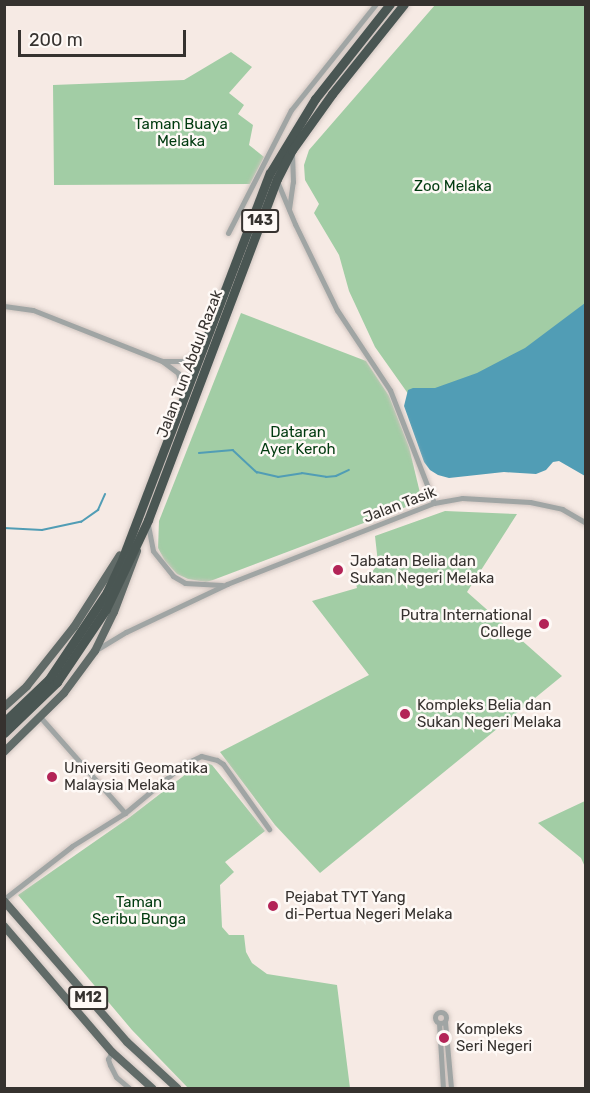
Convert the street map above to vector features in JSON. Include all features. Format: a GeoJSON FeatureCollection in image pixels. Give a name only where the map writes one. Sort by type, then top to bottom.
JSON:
{"type":"FeatureCollection","features":[{"type":"Feature","properties":{"kind":"highway","name":"Jalan Tun Abdul Razak"},"geometry":{"type":"LineString","coordinates":[[134,542],[184,398],[264,186],[333,75],[390,4]]}},
{"type":"Feature","properties":{"kind":"highway","name":"Jalan Tun Abdul Razak"},"geometry":{"type":"LineString","coordinates":[[4,733],[60,670],[148,520],[290,146],[404,4]]}},
{"type":"Feature","properties":{"kind":"highway","name":"Jalan Tun Abdul Razak"},"geometry":{"type":"LineString","coordinates":[[4,722],[60,670]]}},
{"type":"Feature","properties":{"kind":"main road"},"geometry":{"type":"LineString","coordinates":[[4,752],[64,693],[95,651],[124,588],[134,542]]}},
{"type":"Feature","properties":{"kind":"main road"},"geometry":{"type":"LineString","coordinates":[[4,707],[27,686],[74,627],[134,542]]}},
{"type":"Feature","properties":{"kind":"main road","name":"M12"},"geometry":{"type":"LineString","coordinates":[[4,900],[127,1042],[177,1089]]}},
{"type":"Feature","properties":{"kind":"main road","name":"M12"},"geometry":{"type":"LineString","coordinates":[[4,926],[112,1052],[152,1089]]}},
{"type":"Feature","properties":{"kind":"street"},"geometry":{"type":"LineString","coordinates":[[228,233],[276,135],[291,110],[376,4]]}},
{"type":"Feature","properties":{"kind":"street"},"geometry":{"type":"LineString","coordinates":[[276,135],[290,146],[293,182],[288,210]]}},
{"type":"Feature","properties":{"kind":"street"},"geometry":{"type":"LineString","coordinates":[[277,179],[288,210],[337,310],[390,390],[434,503]]}},
{"type":"Feature","properties":{"kind":"street"},"geometry":{"type":"LineString","coordinates":[[4,306],[33,310],[162,361],[178,374],[184,398]]}},
{"type":"Feature","properties":{"kind":"street"},"geometry":{"type":"LineString","coordinates":[[162,361],[183,361],[190,358],[205,341]]}},
{"type":"Feature","properties":{"kind":"street","name":"Jalan Tasik"},"geometry":{"type":"LineString","coordinates":[[95,651],[126,632],[227,584],[434,503],[462,498],[530,502],[562,509],[585,523]]}},
{"type":"Feature","properties":{"kind":"street","name":"Jalan Tasik"},"geometry":{"type":"LineString","coordinates":[[148,520],[153,552],[174,576],[185,583],[206,586],[227,584]]}},
{"type":"Feature","properties":{"kind":"street"},"geometry":{"type":"LineString","coordinates":[[41,718],[124,813]]}},
{"type":"Feature","properties":{"kind":"street"},"geometry":{"type":"LineString","coordinates":[[4,900],[72,846],[124,813],[184,764],[201,756],[223,764],[269,829]]}},
{"type":"Feature","properties":{"kind":"street"},"geometry":{"type":"LineString","coordinates":[[443,1089],[442,1023],[451,1089]]}},
{"type":"Feature","properties":{"kind":"street"},"geometry":{"type":"LineString","coordinates":[[112,1052],[108,1059],[110,1065],[116,1077],[129,1089]]}},
{"type":"Feature","properties":{"kind":"green space","name":"Zoo Melaka"},"geometry":{"type":"Polygon","coordinates":[[[435,5],[585,5],[585,346],[421,412],[375,347],[349,291],[339,255],[314,213],[319,204],[305,180],[304,165],[309,150],[435,5]]]}},
{"type":"Feature","properties":{"kind":"green space","name":"Taman Buaya Melaka"},"geometry":{"type":"Polygon","coordinates":[[[231,52],[252,67],[229,93],[244,105],[238,114],[253,125],[249,145],[264,157],[250,184],[54,185],[53,85],[184,80],[231,52]]]}},
{"type":"Feature","properties":{"kind":"green space","name":"Dataran Ayer Keroh"},"geometry":{"type":"Polygon","coordinates":[[[241,313],[366,361],[389,396],[409,447],[420,493],[414,504],[206,582],[188,579],[177,574],[165,561],[158,548],[159,521],[241,313]]]}},
{"type":"Feature","properties":{"kind":"green space","name":"Kompleks Belia dan Sukan Negeri Melaka"},"geometry":{"type":"Polygon","coordinates":[[[445,511],[517,514],[467,592],[562,676],[320,873],[275,825],[220,752],[369,675],[312,601],[357,588],[355,580],[371,574],[378,563],[375,536],[445,511]]]}},
{"type":"Feature","properties":{"kind":"green space","name":"Taman Seribu Bunga"},"geometry":{"type":"Polygon","coordinates":[[[199,764],[212,765],[265,831],[225,862],[234,872],[220,885],[222,927],[229,935],[244,935],[246,952],[252,963],[267,974],[337,985],[350,1088],[188,1088],[132,1030],[18,895],[130,817],[199,764]]]}},
{"type":"Feature","properties":{"kind":"green space"},"geometry":{"type":"Polygon","coordinates":[[[585,801],[585,867],[581,858],[538,823],[585,801]]]}},
{"type":"Feature","properties":{"kind":"water"},"geometry":{"type":"Polygon","coordinates":[[[585,303],[585,476],[559,461],[553,462],[546,470],[536,474],[504,472],[449,478],[430,470],[424,462],[404,406],[408,390],[435,388],[477,373],[525,348],[585,303]]]}},
{"type":"Feature","properties":{"kind":"waterway"},"geometry":{"type":"LineString","coordinates":[[199,453],[233,450],[257,472],[278,477],[302,473],[326,477],[336,476],[349,470]]}},
{"type":"Feature","properties":{"kind":"waterway"},"geometry":{"type":"LineString","coordinates":[[4,528],[42,530],[81,522],[98,510],[105,494]]}},
{"type":"Feature","properties":{"kind":"place","name":"Jabatan Belia dan Sukan Negeri Melaka"},"geometry":{"type":"Point","coordinates":[338,570]}},
{"type":"Feature","properties":{"kind":"place","name":"Putra International College"},"geometry":{"type":"Point","coordinates":[544,624]}},
{"type":"Feature","properties":{"kind":"place","name":"Kompleks Belia dan Sukan Negeri Melaka"},"geometry":{"type":"Point","coordinates":[405,714]}},
{"type":"Feature","properties":{"kind":"place","name":"Universiti Geomatika Malaysia Melaka"},"geometry":{"type":"Point","coordinates":[52,777]}},
{"type":"Feature","properties":{"kind":"place","name":"Pejabat TYT Yang di-Pertua Negeri Melaka"},"geometry":{"type":"Point","coordinates":[273,906]}},
{"type":"Feature","properties":{"kind":"place","name":"Kompleks Seri Negeri"},"geometry":{"type":"Point","coordinates":[444,1038]}}]}
